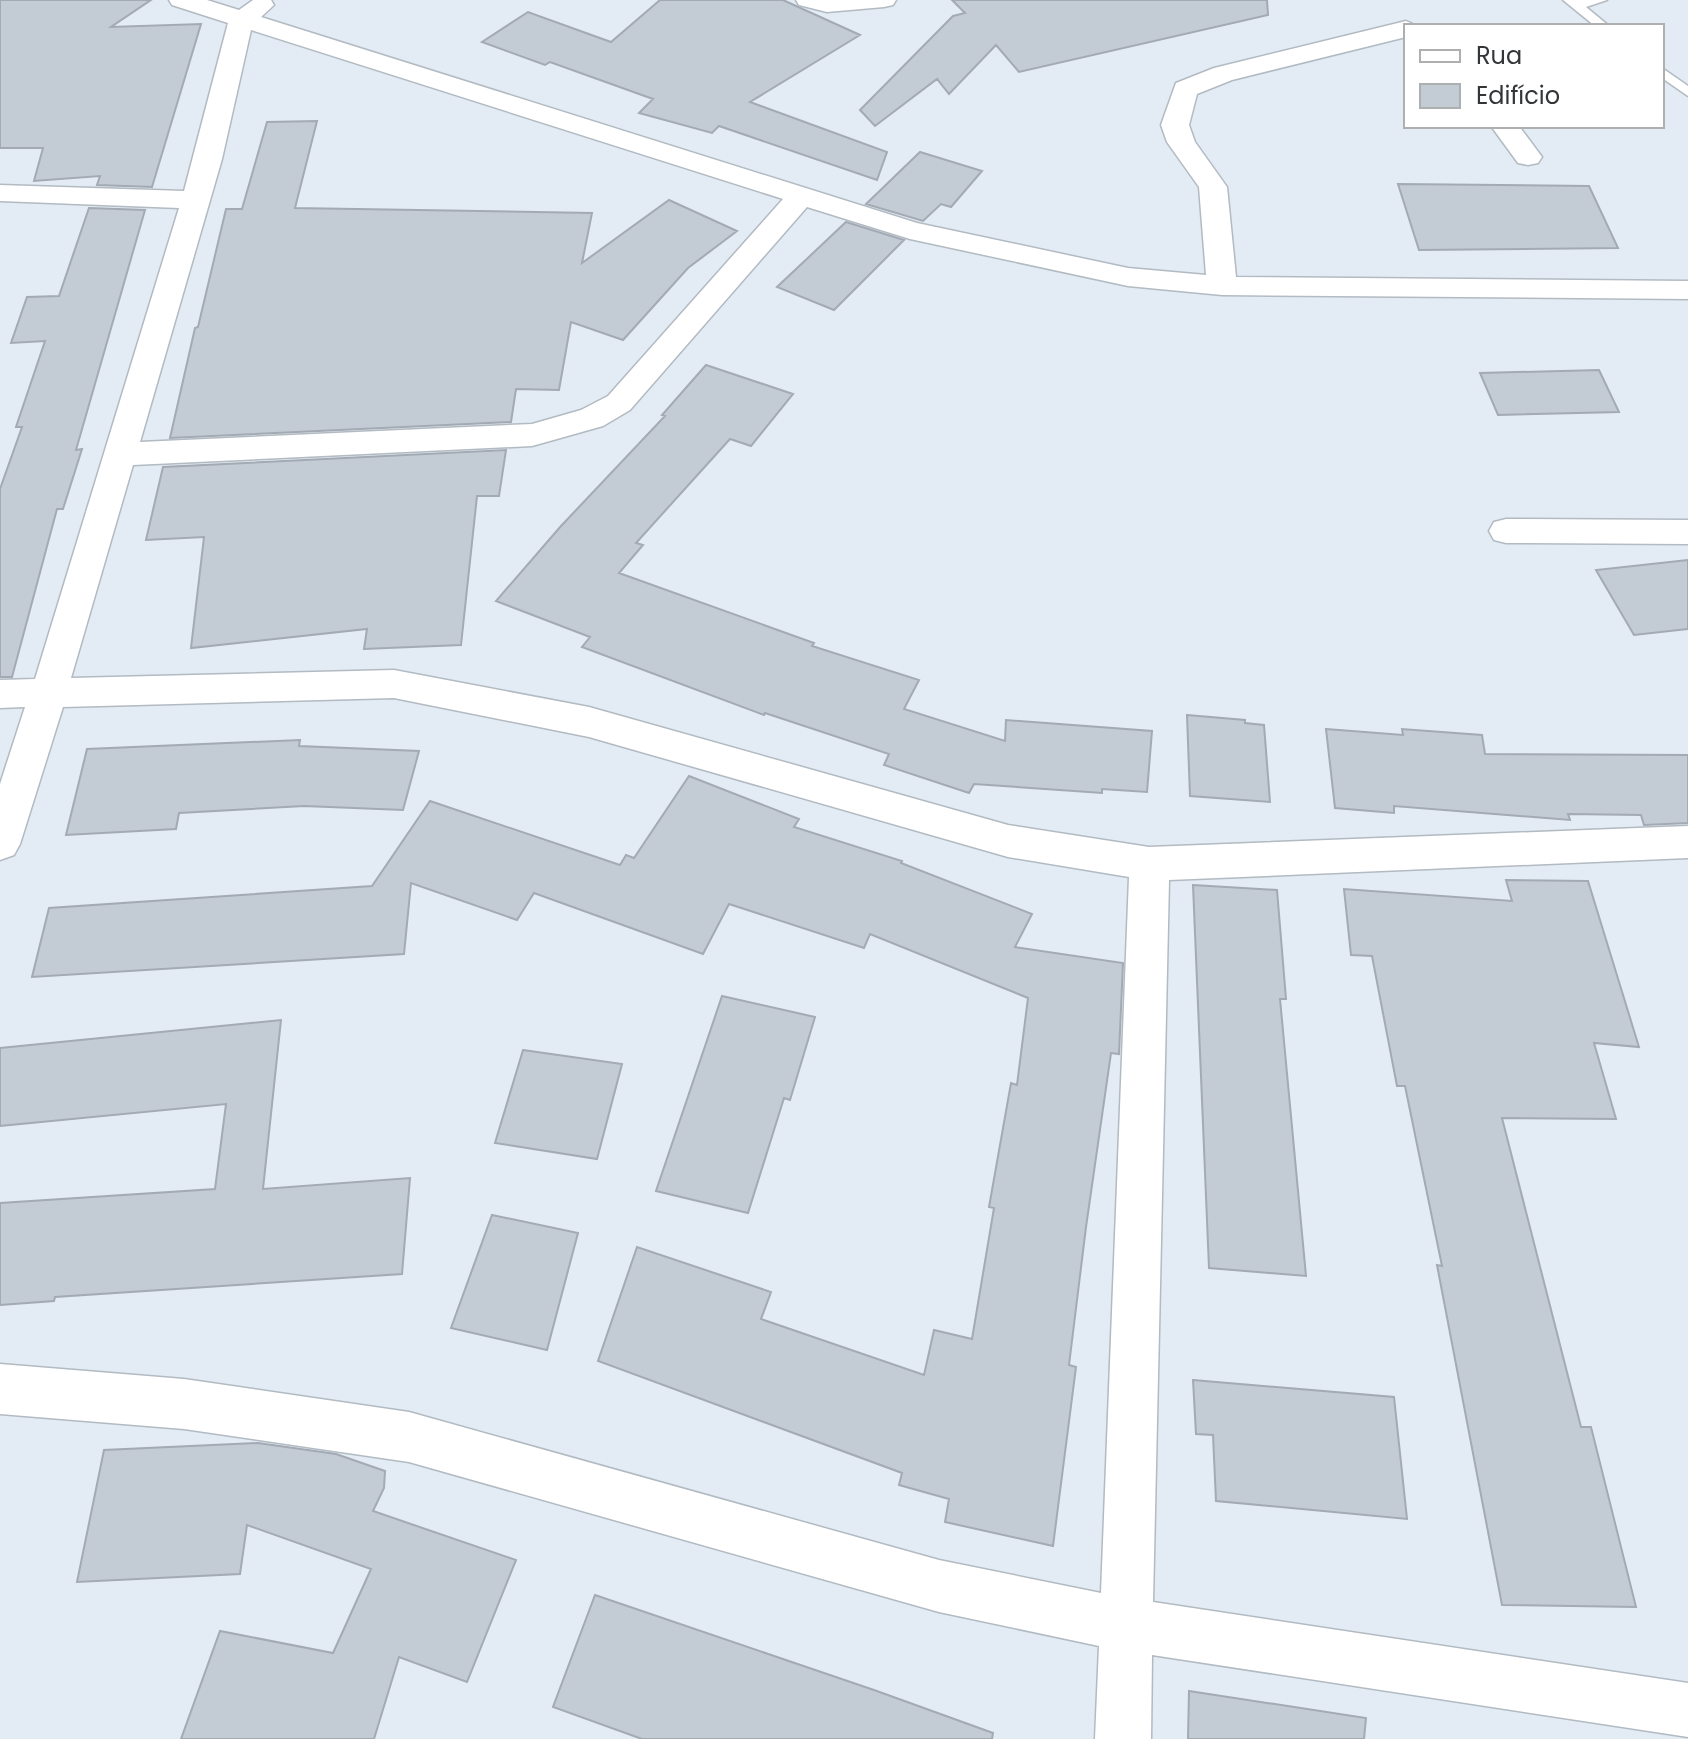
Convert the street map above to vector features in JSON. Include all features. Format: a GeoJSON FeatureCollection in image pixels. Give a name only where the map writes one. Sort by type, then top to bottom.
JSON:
{"type":"FeatureCollection","features":[{"type":"Feature","properties":{"kind":"street"},"geometry":{"type":"LineString","coordinates":[[181,0],[910,230],[1019,256],[1128,277],[1222,286],[1688,290]]}},
{"type":"Feature","properties":{"kind":"street"},"geometry":{"type":"LineString","coordinates":[[0,844],[49,692],[195,200],[241,20],[270,0]]}},
{"type":"Feature","properties":{"kind":"street"},"geometry":{"type":"LineString","coordinates":[[808,0],[827,5],[884,0]]}},
{"type":"Feature","properties":{"kind":"street"},"geometry":{"type":"LineString","coordinates":[[1222,286],[1213,187],[1181,142],[1175,125],[1185,89],[1223,74],[1404,29]]}},
{"type":"Feature","properties":{"kind":"street"},"geometry":{"type":"LineString","coordinates":[[1506,128],[1528,157]]}},
{"type":"Feature","properties":{"kind":"street"},"geometry":{"type":"LineString","coordinates":[[0,193],[195,200]]}},
{"type":"Feature","properties":{"kind":"street"},"geometry":{"type":"LineString","coordinates":[[120,454],[532,435],[592,418],[619,403],[801,196]]}},
{"type":"Feature","properties":{"kind":"street"},"geometry":{"type":"LineString","coordinates":[[1506,531],[1688,532]]}},
{"type":"Feature","properties":{"kind":"street"},"geometry":{"type":"LineString","coordinates":[[0,694],[394,684],[589,722],[1008,841],[1149,864],[1688,842]]}},
{"type":"Feature","properties":{"kind":"street"},"geometry":{"type":"LineString","coordinates":[[1123,1739],[1149,864]]}},
{"type":"Feature","properties":{"kind":"street"},"geometry":{"type":"LineString","coordinates":[[0,1389],[184,1404],[409,1437],[939,1586],[1127,1625],[1688,1710]]}},
{"type":"Feature","properties":{"kind":"lane"},"geometry":{"type":"LineString","coordinates":[[1573,3],[1601,0]]}},
{"type":"Feature","properties":{"kind":"lane"},"geometry":{"type":"LineString","coordinates":[[1573,3],[1600,24]]}},
{"type":"Feature","properties":{"kind":"lane"},"geometry":{"type":"LineString","coordinates":[[1664,74],[1688,92]]}},
{"type":"Feature","properties":{"kind":"building"},"geometry":{"type":"Polygon","coordinates":[[[0,0],[151,0],[111,27],[201,24],[152,187],[97,185],[100,176],[34,181],[43,148],[0,148],[0,0]]]}},
{"type":"Feature","properties":{"kind":"building"},"geometry":{"type":"Polygon","coordinates":[[[660,0],[783,0],[860,35],[750,102],[887,152],[877,180],[719,126],[712,133],[639,113],[653,99],[550,62],[545,65],[482,42],[528,12],[611,42],[660,0]]]}},
{"type":"Feature","properties":{"kind":"building"},"geometry":{"type":"Polygon","coordinates":[[[952,0],[1267,0],[1268,15],[1019,72],[996,45],[949,94],[937,79],[875,126],[860,110],[953,16],[965,13],[952,0]]]}},
{"type":"Feature","properties":{"kind":"building"},"geometry":{"type":"Polygon","coordinates":[[[317,121],[295,208],[592,213],[582,263],[669,200],[737,231],[688,268],[623,340],[571,322],[559,390],[516,389],[511,422],[170,438],[226,209],[242,209],[267,122],[317,121]]]}},
{"type":"Feature","properties":{"kind":"building"},"geometry":{"type":"Polygon","coordinates":[[[920,152],[982,171],[951,207],[941,204],[923,221],[866,204],[920,152]]]}},
{"type":"Feature","properties":{"kind":"building"},"geometry":{"type":"Polygon","coordinates":[[[1398,184],[1589,186],[1618,248],[1419,250],[1398,184]]]}},
{"type":"Feature","properties":{"kind":"building"},"geometry":{"type":"Polygon","coordinates":[[[89,208],[145,210],[76,450],[82,449],[63,509],[57,509],[12,677],[0,677],[0,489],[22,427],[16,427],[45,341],[11,343],[27,297],[59,296],[89,208]]]}},
{"type":"Feature","properties":{"kind":"building"},"geometry":{"type":"Polygon","coordinates":[[[846,222],[904,240],[834,310],[777,287],[846,222]]]}},
{"type":"Feature","properties":{"kind":"building"},"geometry":{"type":"Polygon","coordinates":[[[706,365],[793,394],[751,446],[730,439],[636,543],[643,545],[619,573],[814,643],[812,646],[919,680],[904,709],[1005,741],[1006,720],[1152,731],[1147,792],[1102,789],[1102,793],[974,784],[969,793],[884,765],[889,754],[764,715],[582,647],[590,637],[496,601],[561,526],[665,416],[662,415],[706,365]]]}},
{"type":"Feature","properties":{"kind":"building"},"geometry":{"type":"Polygon","coordinates":[[[1599,370],[1619,412],[1498,415],[1480,373],[1599,370]]]}},
{"type":"Feature","properties":{"kind":"building"},"geometry":{"type":"Polygon","coordinates":[[[506,450],[499,496],[477,496],[461,645],[364,649],[367,629],[191,648],[204,537],[146,540],[163,467],[506,450]]]}},
{"type":"Feature","properties":{"kind":"building"},"geometry":{"type":"Polygon","coordinates":[[[1688,560],[1688,629],[1634,635],[1596,570],[1688,560]]]}},
{"type":"Feature","properties":{"kind":"building"},"geometry":{"type":"Polygon","coordinates":[[[1187,715],[1245,720],[1245,723],[1264,725],[1270,802],[1190,796],[1187,715]]]}},
{"type":"Feature","properties":{"kind":"building"},"geometry":{"type":"Polygon","coordinates":[[[1326,729],[1403,735],[1402,729],[1482,735],[1485,754],[1688,755],[1688,823],[1644,825],[1641,815],[1568,814],[1570,820],[1394,806],[1394,813],[1335,808],[1326,729]]]}},
{"type":"Feature","properties":{"kind":"building"},"geometry":{"type":"Polygon","coordinates":[[[300,740],[299,746],[419,751],[403,810],[304,806],[179,813],[176,829],[66,835],[87,749],[300,740]]]}},
{"type":"Feature","properties":{"kind":"building"},"geometry":{"type":"Polygon","coordinates":[[[689,776],[799,819],[794,827],[902,861],[1032,914],[1015,947],[1123,963],[1119,1054],[1111,1053],[1086,1227],[1069,1365],[1076,1367],[1053,1546],[945,1522],[949,1499],[899,1485],[902,1473],[598,1361],[637,1247],[771,1292],[761,1319],[924,1375],[934,1330],[972,1339],[994,1208],[989,1207],[1011,1083],[1017,1085],[1028,998],[870,934],[864,948],[729,904],[703,954],[534,893],[517,920],[411,883],[404,954],[32,977],[49,908],[372,886],[430,801],[620,865],[626,855],[634,858],[689,776]]]}},
{"type":"Feature","properties":{"kind":"building"},"geometry":{"type":"Polygon","coordinates":[[[1506,880],[1588,881],[1639,1047],[1594,1043],[1616,1119],[1502,1118],[1581,1427],[1591,1427],[1636,1607],[1502,1605],[1437,1265],[1442,1266],[1405,1086],[1397,1086],[1372,956],[1351,955],[1344,889],[1512,901],[1506,880]]]}},
{"type":"Feature","properties":{"kind":"building"},"geometry":{"type":"Polygon","coordinates":[[[1193,885],[1277,890],[1286,999],[1280,999],[1306,1276],[1209,1268],[1193,885]]]}},
{"type":"Feature","properties":{"kind":"building"},"geometry":{"type":"Polygon","coordinates":[[[722,996],[815,1017],[790,1100],[784,1098],[748,1213],[656,1191],[722,996]]]}},
{"type":"Feature","properties":{"kind":"building"},"geometry":{"type":"Polygon","coordinates":[[[281,1020],[263,1189],[410,1178],[402,1274],[55,1297],[54,1301],[0,1305],[0,1203],[215,1189],[226,1104],[0,1126],[0,1048],[281,1020]]]}},
{"type":"Feature","properties":{"kind":"building"},"geometry":{"type":"Polygon","coordinates":[[[523,1050],[622,1064],[597,1159],[495,1143],[523,1050]]]}},
{"type":"Feature","properties":{"kind":"building"},"geometry":{"type":"Polygon","coordinates":[[[492,1215],[578,1233],[547,1350],[451,1328],[492,1215]]]}},
{"type":"Feature","properties":{"kind":"building"},"geometry":{"type":"Polygon","coordinates":[[[1193,1380],[1394,1397],[1407,1519],[1216,1501],[1213,1435],[1196,1434],[1193,1380]]]}},
{"type":"Feature","properties":{"kind":"building"},"geometry":{"type":"Polygon","coordinates":[[[258,1443],[336,1454],[385,1471],[384,1488],[373,1511],[516,1560],[467,1682],[399,1657],[374,1739],[181,1739],[220,1631],[333,1653],[371,1569],[247,1525],[240,1574],[77,1582],[104,1450],[258,1443]]]}},
{"type":"Feature","properties":{"kind":"building"},"geometry":{"type":"Polygon","coordinates":[[[595,1595],[993,1733],[992,1739],[642,1739],[553,1707],[595,1595]]]}},
{"type":"Feature","properties":{"kind":"building"},"geometry":{"type":"Polygon","coordinates":[[[1189,1691],[1366,1718],[1364,1739],[1188,1739],[1189,1691]]]}}]}
